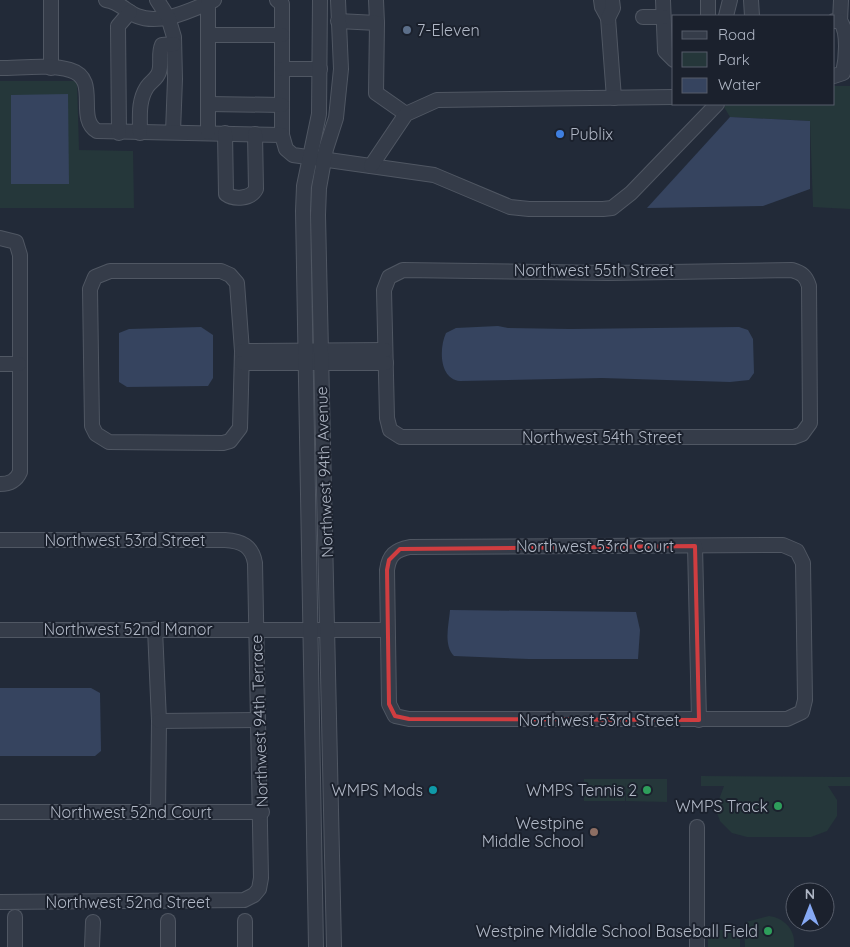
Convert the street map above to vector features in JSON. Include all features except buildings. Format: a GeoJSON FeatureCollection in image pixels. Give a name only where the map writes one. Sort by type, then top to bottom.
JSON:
{"type":"FeatureCollection","features":[{"type":"Feature","properties":{"kind":"street"},"geometry":{"type":"LineString","coordinates":[[50,0],[51,68]]}},
{"type":"Feature","properties":{"kind":"street"},"geometry":{"type":"LineString","coordinates":[[106,0],[120,4],[130,12],[148,18],[168,17],[211,1],[208,36],[208,132]]}},
{"type":"Feature","properties":{"kind":"street"},"geometry":{"type":"LineString","coordinates":[[157,0],[168,17],[174,44],[173,132]]}},
{"type":"Feature","properties":{"kind":"street"},"geometry":{"type":"LineString","coordinates":[[277,0],[282,4],[282,135],[286,150],[292,155],[434,175],[510,207],[528,209],[612,208],[631,192],[716,105]]}},
{"type":"Feature","properties":{"kind":"street","name":"Northwest 94th Avenue"},"geometry":{"type":"LineString","coordinates":[[316,947],[304,186],[319,114],[320,0]]}},
{"type":"Feature","properties":{"kind":"street","name":"Northwest 94th Avenue"},"geometry":{"type":"LineString","coordinates":[[334,947],[318,215],[319,188],[336,118],[342,68],[338,0]]}},
{"type":"Feature","properties":{"kind":"street"},"geometry":{"type":"LineString","coordinates":[[376,0],[376,93],[406,114]]}},
{"type":"Feature","properties":{"kind":"street"},"geometry":{"type":"LineString","coordinates":[[601,0],[602,7],[608,18],[614,98]]}},
{"type":"Feature","properties":{"kind":"street"},"geometry":{"type":"LineString","coordinates":[[608,18],[613,8],[612,0]]}},
{"type":"Feature","properties":{"kind":"street"},"geometry":{"type":"LineString","coordinates":[[664,0],[665,51],[672,58]]}},
{"type":"Feature","properties":{"kind":"street"},"geometry":{"type":"LineString","coordinates":[[708,0],[708,15]]}},
{"type":"Feature","properties":{"kind":"street"},"geometry":{"type":"LineString","coordinates":[[726,15],[730,0]]}},
{"type":"Feature","properties":{"kind":"street"},"geometry":{"type":"LineString","coordinates":[[751,0],[752,15]]}},
{"type":"Feature","properties":{"kind":"street"},"geometry":{"type":"LineString","coordinates":[[835,76],[843,73],[845,62],[844,29],[837,21],[841,0]]}},
{"type":"Feature","properties":{"kind":"street"},"geometry":{"type":"LineString","coordinates":[[119,133],[118,26],[130,12]]}},
{"type":"Feature","properties":{"kind":"street"},"geometry":{"type":"LineString","coordinates":[[643,17],[663,17]]}},
{"type":"Feature","properties":{"kind":"street"},"geometry":{"type":"LineString","coordinates":[[338,21],[377,23]]}},
{"type":"Feature","properties":{"kind":"street"},"geometry":{"type":"LineString","coordinates":[[208,36],[282,36]]}},
{"type":"Feature","properties":{"kind":"street"},"geometry":{"type":"LineString","coordinates":[[140,132],[140,99],[149,85],[157,78],[160,70],[160,50],[162,45],[174,44]]}},
{"type":"Feature","properties":{"kind":"street"},"geometry":{"type":"LineString","coordinates":[[0,68],[69,69],[84,79],[91,128],[104,133],[208,132],[282,135]]}},
{"type":"Feature","properties":{"kind":"street"},"geometry":{"type":"LineString","coordinates":[[282,69],[320,70]]}},
{"type":"Feature","properties":{"kind":"street"},"geometry":{"type":"LineString","coordinates":[[157,78],[175,79]]}},
{"type":"Feature","properties":{"kind":"street"},"geometry":{"type":"LineString","coordinates":[[371,166],[406,114],[437,100],[672,97]]}},
{"type":"Feature","properties":{"kind":"street"},"geometry":{"type":"LineString","coordinates":[[208,104],[282,106]]}},
{"type":"Feature","properties":{"kind":"street"},"geometry":{"type":"LineString","coordinates":[[225,133],[226,194],[229,196],[249,197],[253,195],[256,189],[255,134]]}},
{"type":"Feature","properties":{"kind":"street"},"geometry":{"type":"LineString","coordinates":[[0,238],[16,242],[20,255],[20,472],[16,479],[6,484],[0,484]]}},
{"type":"Feature","properties":{"kind":"street","name":"Northwest 55th Street"},"geometry":{"type":"LineString","coordinates":[[386,356],[384,290],[389,277],[403,270],[608,273],[792,270],[800,272],[806,277],[809,286],[811,416],[807,429]]}},
{"type":"Feature","properties":{"kind":"street"},"geometry":{"type":"LineString","coordinates":[[110,271],[222,271],[230,275],[237,283],[242,357],[240,428],[230,441],[213,443],[110,442],[96,434],[92,426],[90,289],[95,277],[110,271]]}},
{"type":"Feature","properties":{"kind":"street"},"geometry":{"type":"LineString","coordinates":[[242,357],[321,358],[386,356]]}},
{"type":"Feature","properties":{"kind":"street","name":"Northwest 54th Street"},"geometry":{"type":"LineString","coordinates":[[386,356],[387,418],[394,434],[408,438],[794,437],[807,429]]}},
{"type":"Feature","properties":{"kind":"street"},"geometry":{"type":"LineString","coordinates":[[0,364],[19,364]]}},
{"type":"Feature","properties":{"kind":"street","name":"Northwest 53rd Street"},"geometry":{"type":"LineString","coordinates":[[0,540],[225,540],[237,541],[248,546]]}},
{"type":"Feature","properties":{"kind":"street","name":"Northwest 53rd Court"},"geometry":{"type":"LineString","coordinates":[[386,630],[387,570],[389,560],[394,553],[410,546],[782,545],[797,551],[803,564],[805,700],[802,712]]}},
{"type":"Feature","properties":{"kind":"street","name":"Northwest 94th Terrace"},"geometry":{"type":"LineString","coordinates":[[248,546],[255,564],[262,812],[261,878],[259,889],[254,895]]}},
{"type":"Feature","properties":{"kind":"street"},"geometry":{"type":"LineString","coordinates":[[695,546],[698,720]]}},
{"type":"Feature","properties":{"kind":"street"},"geometry":{"type":"LineString","coordinates":[[155,629],[158,812]]}},
{"type":"Feature","properties":{"kind":"street","name":"Northwest 52nd Manor"},"geometry":{"type":"LineString","coordinates":[[0,630],[386,630]]}},
{"type":"Feature","properties":{"kind":"street","name":"Northwest 53rd Street"},"geometry":{"type":"LineString","coordinates":[[386,630],[389,704],[395,716],[409,719],[786,719],[802,712]]}},
{"type":"Feature","properties":{"kind":"street"},"geometry":{"type":"LineString","coordinates":[[158,721],[258,720]]}},
{"type":"Feature","properties":{"kind":"street","name":"Northwest 52nd Court"},"geometry":{"type":"LineString","coordinates":[[0,812],[262,812]]}},
{"type":"Feature","properties":{"kind":"street"},"geometry":{"type":"LineString","coordinates":[[697,827],[697,947]]}},
{"type":"Feature","properties":{"kind":"street","name":"Northwest 52nd Street"},"geometry":{"type":"LineString","coordinates":[[0,902],[230,901],[244,900],[254,895]]}},
{"type":"Feature","properties":{"kind":"street"},"geometry":{"type":"LineString","coordinates":[[15,916],[15,947]]}},
{"type":"Feature","properties":{"kind":"street"},"geometry":{"type":"LineString","coordinates":[[168,921],[168,947]]}},
{"type":"Feature","properties":{"kind":"street"},"geometry":{"type":"LineString","coordinates":[[245,921],[245,947]]}},
{"type":"Feature","properties":{"kind":"street"},"geometry":{"type":"LineString","coordinates":[[92,947],[93,922]]}},
{"type":"Feature","properties":{"kind":"highlighted area"},"geometry":{"type":"Polygon","coordinates":[[[695,546],[699,720],[409,719],[395,716],[389,704],[387,570],[389,560],[400,549],[695,546]]]}},
{"type":"Feature","properties":{"kind":"green space"},"geometry":{"type":"Polygon","coordinates":[[[0,81],[77,81],[79,150],[133,151],[134,208],[0,208],[0,81]]]}},
{"type":"Feature","properties":{"kind":"green space"},"geometry":{"type":"Polygon","coordinates":[[[835,86],[850,86],[850,209],[813,207],[810,121],[730,117],[724,107],[726,105],[835,105],[835,86]]]}},
{"type":"Feature","properties":{"kind":"green space","name":"WMPS Track"},"geometry":{"type":"Polygon","coordinates":[[[701,776],[850,777],[850,786],[828,786],[837,800],[837,816],[827,831],[811,837],[747,837],[732,833],[720,821],[717,805],[724,786],[701,786],[701,776]]]}},
{"type":"Feature","properties":{"kind":"green space"},"geometry":{"type":"Polygon","coordinates":[[[584,779],[667,779],[667,802],[626,801],[626,782],[625,801],[584,801],[584,779]]]}},
{"type":"Feature","properties":{"kind":"green space","name":"Westpine Middle School Baseball Field"},"geometry":{"type":"Polygon","coordinates":[[[769,916],[780,919],[785,923],[785,932],[791,932],[794,947],[745,947],[744,926],[746,922],[769,916]]]}},
{"type":"Feature","properties":{"kind":"green space"},"geometry":{"type":"Polygon","coordinates":[[[708,930],[740,930],[740,947],[708,947],[708,930]]]}},
{"type":"Feature","properties":{"kind":"water"},"geometry":{"type":"Polygon","coordinates":[[[68,94],[69,184],[11,184],[11,95],[68,94]]]}},
{"type":"Feature","properties":{"kind":"water"},"geometry":{"type":"Polygon","coordinates":[[[730,117],[810,121],[810,189],[763,206],[647,208],[730,117]]]}},
{"type":"Feature","properties":{"kind":"water"},"geometry":{"type":"Polygon","coordinates":[[[498,326],[508,328],[570,329],[739,327],[748,330],[753,339],[754,373],[749,380],[730,382],[602,378],[460,381],[448,375],[442,362],[442,347],[446,333],[456,328],[498,326]]]}},
{"type":"Feature","properties":{"kind":"water"},"geometry":{"type":"Polygon","coordinates":[[[201,327],[213,335],[213,378],[208,386],[127,387],[119,382],[119,333],[129,329],[201,327]]]}},
{"type":"Feature","properties":{"kind":"water"},"geometry":{"type":"Polygon","coordinates":[[[450,610],[636,612],[640,630],[638,659],[529,659],[454,656],[448,640],[450,610]]]}},
{"type":"Feature","properties":{"kind":"water"},"geometry":{"type":"Polygon","coordinates":[[[0,688],[91,688],[100,693],[101,751],[95,756],[0,756],[0,688]]]}},
{"type":"Feature","properties":{"kind":"place","name":"7-Eleven"},"geometry":{"type":"Point","coordinates":[407,30]}},
{"type":"Feature","properties":{"kind":"place","name":"Publix"},"geometry":{"type":"Point","coordinates":[560,134]}},
{"type":"Feature","properties":{"kind":"place","name":"WMPS Mods"},"geometry":{"type":"Point","coordinates":[433,790]}},
{"type":"Feature","properties":{"kind":"place","name":"WMPS Tennis 2"},"geometry":{"type":"Point","coordinates":[647,790]}},
{"type":"Feature","properties":{"kind":"place","name":"WMPS Track"},"geometry":{"type":"Point","coordinates":[778,806]}},
{"type":"Feature","properties":{"kind":"place","name":"Westpine Middle School"},"geometry":{"type":"Point","coordinates":[594,832]}},
{"type":"Feature","properties":{"kind":"place","name":"Westpine Middle School Baseball Field"},"geometry":{"type":"Point","coordinates":[768,931]}}]}
